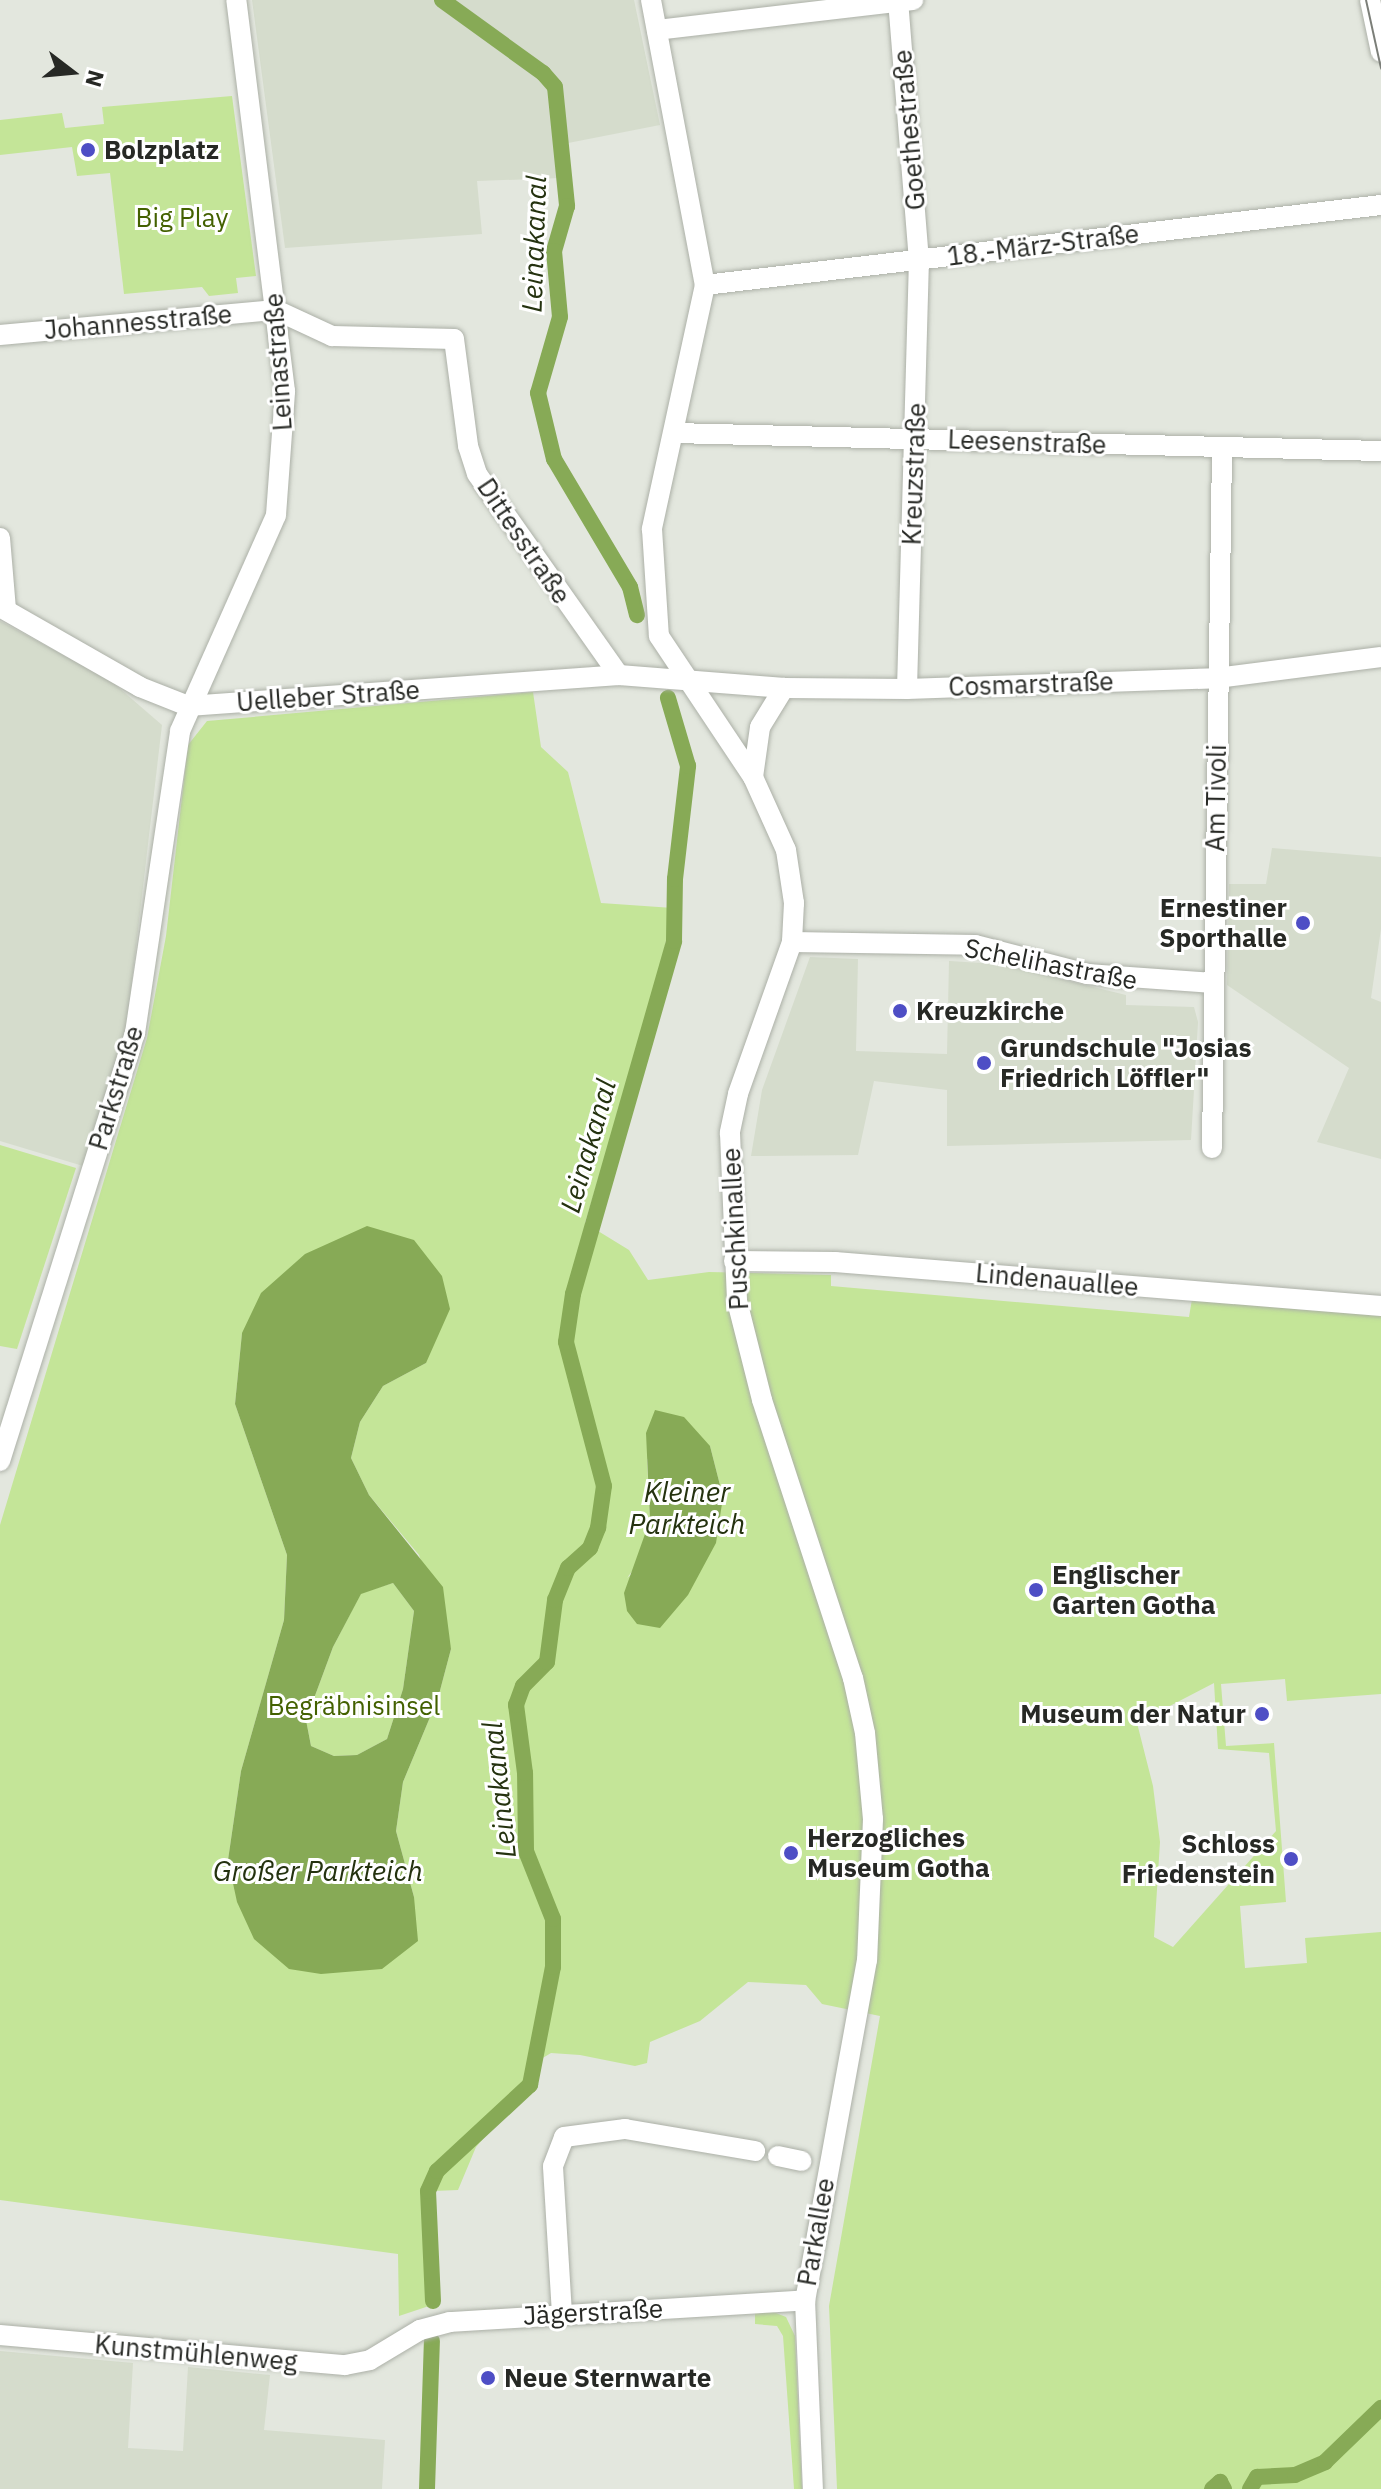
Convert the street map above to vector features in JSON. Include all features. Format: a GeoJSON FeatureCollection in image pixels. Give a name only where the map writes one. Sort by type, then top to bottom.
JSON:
{"type":"FeatureCollection","features":[{"type":"Feature","properties":{"kind":"street","name":"Leinastraße"},"geometry":{"type":"LineString","coordinates":[[188,706],[255,571],[276,515],[285,391],[236,0]]}},
{"type":"Feature","properties":{"kind":"street"},"geometry":{"type":"LineString","coordinates":[[651,0],[705,285]]}},
{"type":"Feature","properties":{"kind":"street"},"geometry":{"type":"LineString","coordinates":[[1370,0],[1381,52]]}},
{"type":"Feature","properties":{"kind":"street"},"geometry":{"type":"LineString","coordinates":[[657,30],[903,1]]}},
{"type":"Feature","properties":{"kind":"street","name":"Goethestraße"},"geometry":{"type":"LineString","coordinates":[[903,1],[919,259]]}},
{"type":"Feature","properties":{"kind":"street","name":"18.-März-Straße"},"geometry":{"type":"LineString","coordinates":[[705,285],[1381,205]]}},
{"type":"Feature","properties":{"kind":"street","name":"Kreuzstraße"},"geometry":{"type":"LineString","coordinates":[[907,689],[919,259]]}},
{"type":"Feature","properties":{"kind":"street","name":"Puschkinallee"},"geometry":{"type":"LineString","coordinates":[[705,285],[652,529],[659,636],[681,676],[753,777],[789,864],[792,942],[738,1094],[730,1133],[734,1261],[741,1332],[861,1708],[871,1789],[874,1880],[864,1978]]}},
{"type":"Feature","properties":{"kind":"street","name":"Johannesstraße"},"geometry":{"type":"LineString","coordinates":[[0,335],[276,310]]}},
{"type":"Feature","properties":{"kind":"street","name":"Dittesstraße"},"geometry":{"type":"LineString","coordinates":[[276,310],[332,336],[454,339],[468,446],[477,474],[619,675]]}},
{"type":"Feature","properties":{"kind":"street","name":"Leesenstraße"},"geometry":{"type":"LineString","coordinates":[[674,433],[1381,451]]}},
{"type":"Feature","properties":{"kind":"street","name":"Am Tivoli"},"geometry":{"type":"LineString","coordinates":[[1212,1148],[1222,448]]}},
{"type":"Feature","properties":{"kind":"street"},"geometry":{"type":"LineString","coordinates":[[0,538],[3,609]]}},
{"type":"Feature","properties":{"kind":"street","name":"Uelleber Straße"},"geometry":{"type":"LineString","coordinates":[[3,609],[161,698],[188,706],[619,675],[681,676]]}},
{"type":"Feature","properties":{"kind":"street","name":"Cosmarstraße"},"geometry":{"type":"LineString","coordinates":[[681,676],[784,688],[907,689],[1217,678],[1381,657]]}},
{"type":"Feature","properties":{"kind":"street"},"geometry":{"type":"LineString","coordinates":[[753,777],[760,727],[784,688]]}},
{"type":"Feature","properties":{"kind":"street","name":"Parkstraße"},"geometry":{"type":"LineString","coordinates":[[0,1461],[135,1033],[175,752],[188,706]]}},
{"type":"Feature","properties":{"kind":"street","name":"Schelihastraße"},"geometry":{"type":"LineString","coordinates":[[792,942],[975,945],[1087,974],[1214,983]]}},
{"type":"Feature","properties":{"kind":"street","name":"Lindenauallee"},"geometry":{"type":"LineString","coordinates":[[734,1261],[835,1262],[1381,1306]]}},
{"type":"Feature","properties":{"kind":"street","name":"Parkallee"},"geometry":{"type":"LineString","coordinates":[[813,2489],[805,2300],[864,1978]]}},
{"type":"Feature","properties":{"kind":"street"},"geometry":{"type":"LineString","coordinates":[[562,2314],[553,2166],[564,2137],[625,2129],[755,2151]]}},
{"type":"Feature","properties":{"kind":"street"},"geometry":{"type":"LineString","coordinates":[[778,2156],[801,2161]]}},
{"type":"Feature","properties":{"kind":"street","name":"Jägerstraße"},"geometry":{"type":"LineString","coordinates":[[390,2351],[431,2325],[805,2300]]}},
{"type":"Feature","properties":{"kind":"street","name":"Kunstmühlenweg"},"geometry":{"type":"LineString","coordinates":[[0,2335],[324,2365],[370,2360],[390,2351]]}},
{"type":"Feature","properties":{"kind":"shaded area"},"geometry":{"type":"Polygon","coordinates":[[[252,0],[634,0],[660,125],[558,145],[561,178],[477,181],[482,234],[285,248],[252,0]]]}},
{"type":"Feature","properties":{"kind":"shaded area"},"geometry":{"type":"Polygon","coordinates":[[[0,621],[111,681],[162,725],[127,1023],[83,1166],[0,1141],[0,621]]]}},
{"type":"Feature","properties":{"kind":"shaded area"},"geometry":{"type":"Polygon","coordinates":[[[1272,848],[1381,857],[1381,929],[1371,998],[1381,1002],[1381,1159],[1317,1142],[1349,1068],[1227,985],[1229,884],[1266,884],[1272,848]]]}},
{"type":"Feature","properties":{"kind":"shaded area","name":"Grundschule \"Josias Friedrich Löffler\""},"geometry":{"type":"Polygon","coordinates":[[[810,957],[858,959],[856,1051],[947,1054],[949,961],[998,964],[1126,995],[1126,1005],[1194,1007],[1198,1022],[1191,1140],[947,1146],[947,1090],[874,1081],[858,1155],[751,1156],[762,1090],[810,957]]]}},
{"type":"Feature","properties":{"kind":"shaded area"},"geometry":{"type":"Polygon","coordinates":[[[0,2351],[133,2363],[128,2448],[183,2451],[188,2367],[270,2375],[264,2430],[385,2440],[382,2489],[0,2489],[0,2351]]]}},
{"type":"Feature","properties":{"kind":"green space","name":"Big Play"},"geometry":{"type":"Polygon","coordinates":[[[232,96],[256,276],[236,278],[238,293],[209,296],[202,287],[124,294],[110,173],[77,176],[72,147],[0,155],[0,120],[62,113],[65,128],[104,124],[102,107],[232,96]]]}},
{"type":"Feature","properties":{"kind":"green space","name":"Englischer Garten Gotha"},"geometry":{"type":"Polygon","coordinates":[[[533,692],[541,747],[568,772],[601,903],[673,908],[656,988],[585,1223],[629,1250],[648,1280],[709,1272],[831,1275],[831,1286],[1189,1317],[1192,1299],[1381,1314],[1381,1694],[1287,1701],[1285,1679],[1221,1684],[1226,1746],[1274,1743],[1286,1902],[1240,1906],[1245,1968],[1307,1963],[1305,1938],[1381,1932],[1381,2489],[837,2489],[829,2306],[880,2016],[822,2004],[806,1985],[748,1982],[700,2021],[650,2042],[647,2063],[635,2066],[580,2055],[551,2053],[541,2059],[533,2082],[476,2147],[458,2190],[433,2191],[435,2304],[399,2316],[398,2254],[0,2200],[0,1525],[147,1038],[166,936],[188,745],[207,721],[533,692]],[[242,1333],[235,1404],[287,1555],[284,1620],[241,1771],[228,1860],[414,1897],[396,1831],[403,1782],[438,1698],[451,1649],[419,1555],[369,1495],[351,1458],[360,1422],[383,1386],[426,1363],[242,1333]],[[710,1446],[647,1459],[650,1520],[637,1565],[627,1578],[723,1497],[710,1446]],[[1214,1683],[1137,1723],[1153,1786],[1160,1842],[1154,1937],[1173,1947],[1276,1831],[1269,1753],[1218,1749],[1214,1683]]]}},
{"type":"Feature","properties":{"kind":"green space"},"geometry":{"type":"Polygon","coordinates":[[[0,1145],[76,1168],[17,1349],[0,1346],[0,1145]]]}},
{"type":"Feature","properties":{"kind":"green space","name":"Begräbnisinsel"},"geometry":{"type":"Polygon","coordinates":[[[393,1583],[414,1611],[403,1689],[387,1739],[357,1755],[334,1756],[311,1746],[306,1720],[333,1647],[361,1593],[393,1583]]]}},
{"type":"Feature","properties":{"kind":"green space"},"geometry":{"type":"Polygon","coordinates":[[[771,2311],[786,2317],[795,2336],[802,2489],[794,2489],[783,2336],[777,2326],[755,2324],[755,2313],[771,2311]]]}},
{"type":"Feature","properties":{"kind":"water","name":"Großer Parkteich"},"geometry":{"type":"Polygon","coordinates":[[[367,1226],[414,1240],[442,1276],[450,1309],[426,1363],[383,1386],[360,1422],[351,1458],[369,1495],[443,1587],[451,1649],[438,1698],[403,1782],[396,1831],[414,1897],[418,1941],[382,1969],[321,1974],[289,1969],[254,1939],[237,1902],[228,1860],[241,1771],[284,1620],[287,1555],[235,1404],[242,1333],[261,1293],[305,1254],[367,1226]],[[393,1583],[361,1594],[333,1647],[306,1720],[311,1746],[334,1756],[357,1755],[387,1739],[403,1689],[414,1611],[393,1583]]]}},
{"type":"Feature","properties":{"kind":"water","name":"Kleiner Parkteich"},"geometry":{"type":"Polygon","coordinates":[[[655,1410],[684,1417],[710,1446],[723,1497],[716,1543],[688,1595],[660,1628],[637,1624],[627,1611],[624,1593],[650,1520],[646,1433],[655,1410]]]}},
{"type":"Feature","properties":{"kind":"waterway","name":"Leinakanal"},"geometry":{"type":"LineString","coordinates":[[442,0],[543,73],[555,87],[567,206],[554,251],[560,317],[538,393],[554,459],[630,587],[637,615]]}},
{"type":"Feature","properties":{"kind":"waterway","name":"Leinakanal"},"geometry":{"type":"LineString","coordinates":[[433,2301],[428,2191],[437,2171],[530,2085],[553,1967],[553,1919],[526,1851],[525,1773],[516,1705],[523,1686],[547,1662],[555,1600],[568,1568],[590,1548],[598,1528],[604,1486],[566,1342],[573,1294],[674,941],[675,879],[688,766],[668,698]]}},
{"type":"Feature","properties":{"kind":"waterway","name":"Leinakanal"},"geometry":{"type":"LineString","coordinates":[[427,2489],[432,2341]]}},
{"type":"Feature","properties":{"kind":"waterway","name":"Leinakanal"},"geometry":{"type":"LineString","coordinates":[[1250,2489],[1257,2477],[1295,2475],[1325,2462],[1381,2408]]}},
{"type":"Feature","properties":{"kind":"waterway","name":"Leinakanal"},"geometry":{"type":"LineString","coordinates":[[1212,2489],[1220,2482],[1224,2489]]}},
{"type":"Feature","properties":{"kind":"tram line"},"geometry":{"type":"LineString","coordinates":[[1366,0],[1381,68]]}},
{"type":"Feature","properties":{"kind":"place","name":"Bolzplatz"},"geometry":{"type":"Point","coordinates":[88,150]}},
{"type":"Feature","properties":{"kind":"place","name":"Ernestiner Sporthalle"},"geometry":{"type":"Point","coordinates":[1303,923]}},
{"type":"Feature","properties":{"kind":"place","name":"Kreuzkirche"},"geometry":{"type":"Point","coordinates":[900,1011]}},
{"type":"Feature","properties":{"kind":"place","name":"Grundschule \"Josias Friedrich Löffler\""},"geometry":{"type":"Point","coordinates":[984,1063]}},
{"type":"Feature","properties":{"kind":"place","name":"Englischer Garten Gotha"},"geometry":{"type":"Point","coordinates":[1036,1590]}},
{"type":"Feature","properties":{"kind":"place","name":"Museum der Natur"},"geometry":{"type":"Point","coordinates":[1262,1714]}},
{"type":"Feature","properties":{"kind":"place","name":"Herzogliches Museum Gotha"},"geometry":{"type":"Point","coordinates":[791,1853]}},
{"type":"Feature","properties":{"kind":"place","name":"Schloss Friedenstein"},"geometry":{"type":"Point","coordinates":[1291,1859]}},
{"type":"Feature","properties":{"kind":"place","name":"Neue Sternwarte"},"geometry":{"type":"Point","coordinates":[488,2378]}}]}
